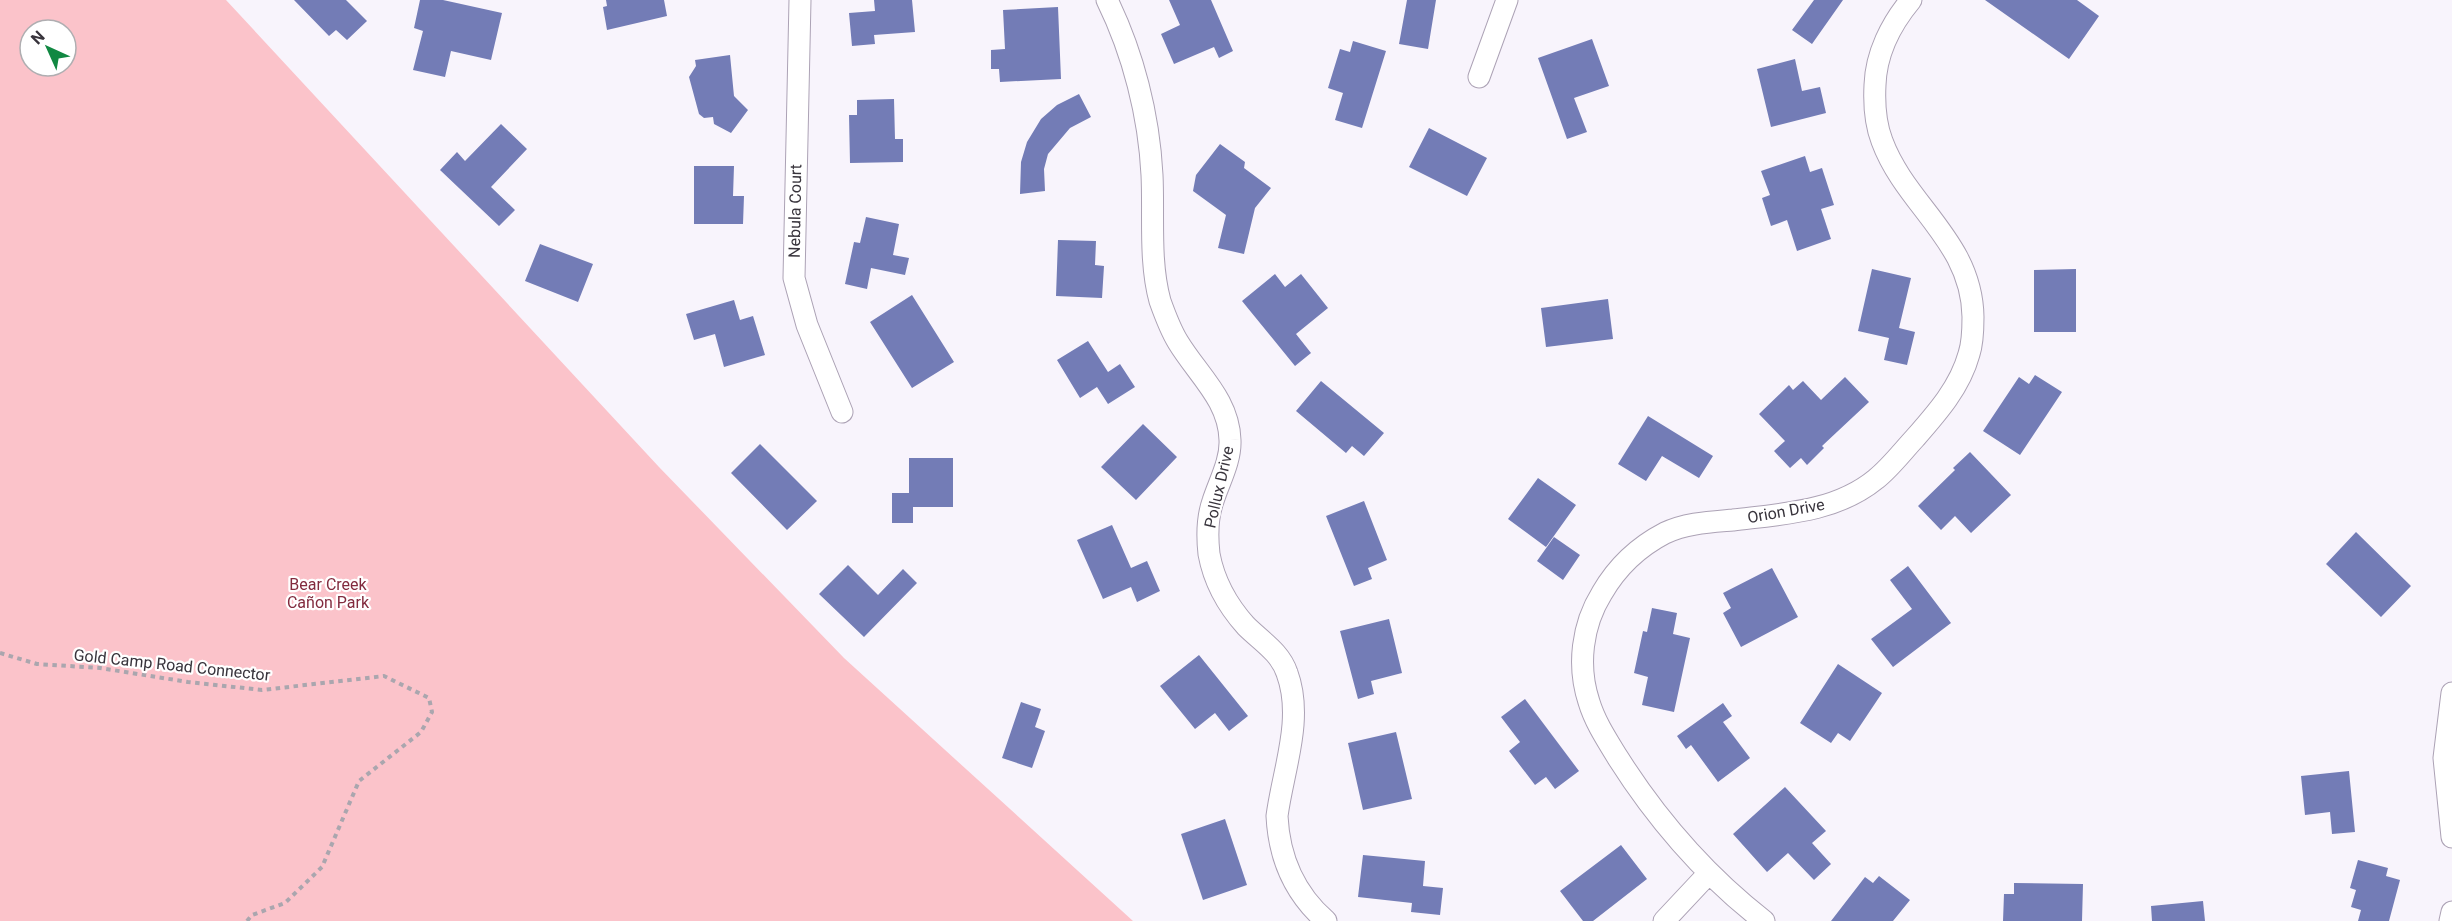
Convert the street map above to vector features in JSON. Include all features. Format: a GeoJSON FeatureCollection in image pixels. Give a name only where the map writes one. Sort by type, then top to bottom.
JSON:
{"type":"FeatureCollection","features":[{"type":"Feature","properties":{"kind":"street","name":"Nebula Court"},"geometry":{"type":"LineString","coordinates":[[800,0],[794,278],[805,317],[842,412]]}},
{"type":"Feature","properties":{"kind":"street","name":"Pollux Drive"},"geometry":{"type":"LineString","coordinates":[[1107,0],[1124,37],[1147,133],[1152,171],[1155,278],[1159,297],[1167,321],[1178,342],[1223,407],[1228,424],[1230,442],[1208,520],[1210,556],[1215,575],[1235,612],[1268,645],[1287,672],[1292,692],[1293,711],[1277,816],[1278,832],[1287,870],[1317,913],[1326,921]]}},
{"type":"Feature","properties":{"kind":"street"},"geometry":{"type":"LineString","coordinates":[[1479,77],[1507,0]]}},
{"type":"Feature","properties":{"kind":"street","name":"Orion Drive"},"geometry":{"type":"LineString","coordinates":[[1764,921],[1709,873],[1679,842],[1650,806],[1598,725],[1588,701],[1583,676],[1583,650],[1587,626],[1594,606],[1608,582],[1626,561],[1646,544],[1668,532],[1694,524],[1818,508],[1841,500],[1876,480],[1932,418],[1961,376],[1970,353],[1973,329],[1973,302],[1968,280],[1951,243],[1890,158],[1881,140],[1876,119],[1875,73],[1881,51],[1911,0]]}},
{"type":"Feature","properties":{"kind":"street"},"geometry":{"type":"LineString","coordinates":[[2452,693],[2444,758],[2452,837]]}},
{"type":"Feature","properties":{"kind":"street"},"geometry":{"type":"LineString","coordinates":[[1664,921],[1709,873]]}},
{"type":"Feature","properties":{"kind":"street"},"geometry":{"type":"LineString","coordinates":[[2450,921],[2452,912]]}},
{"type":"Feature","properties":{"kind":"path","name":"Gold Camp Road Connector"},"geometry":{"type":"LineString","coordinates":[[0,652],[37,664],[100,668],[188,682],[262,690],[384,676],[429,698],[432,712],[421,732],[359,781],[322,867],[285,903],[252,915],[247,921]]}},
{"type":"Feature","properties":{"kind":"green space","name":"Bear Creek Cañon Park"},"geometry":{"type":"Polygon","coordinates":[[[0,0],[226,0],[659,467],[844,658],[1133,921],[0,921],[0,0]]]}},
{"type":"Feature","properties":{"kind":"building"},"geometry":{"type":"Polygon","coordinates":[[[294,0],[346,0],[367,21],[347,40],[336,30],[329,36],[294,0]]]}},
{"type":"Feature","properties":{"kind":"building"},"geometry":{"type":"Polygon","coordinates":[[[420,0],[443,0],[502,13],[491,60],[451,51],[445,77],[413,70],[423,31],[414,28],[420,0]]]}},
{"type":"Feature","properties":{"kind":"building"},"geometry":{"type":"Polygon","coordinates":[[[606,0],[664,0],[667,16],[607,30],[603,7],[607,6],[606,0]]]}},
{"type":"Feature","properties":{"kind":"building"},"geometry":{"type":"Polygon","coordinates":[[[874,0],[912,0],[915,32],[874,35],[875,44],[852,46],[849,13],[875,11],[874,0]]]}},
{"type":"Feature","properties":{"kind":"building"},"geometry":{"type":"Polygon","coordinates":[[[1169,0],[1211,0],[1233,51],[1219,58],[1214,47],[1174,64],[1161,34],[1180,25],[1169,0]]]}},
{"type":"Feature","properties":{"kind":"building"},"geometry":{"type":"Polygon","coordinates":[[[1407,0],[1436,0],[1428,49],[1399,44],[1407,0]]]}},
{"type":"Feature","properties":{"kind":"building"},"geometry":{"type":"Polygon","coordinates":[[[1814,0],[1843,0],[1812,44],[1792,30],[1814,0]]]}},
{"type":"Feature","properties":{"kind":"building"},"geometry":{"type":"Polygon","coordinates":[[[1985,0],[2077,0],[2099,16],[2069,59],[1985,0]]]}},
{"type":"Feature","properties":{"kind":"building"},"geometry":{"type":"Polygon","coordinates":[[[1058,7],[1061,79],[1000,82],[999,69],[991,69],[991,50],[1005,49],[1003,10],[1058,7]]]}},
{"type":"Feature","properties":{"kind":"building"},"geometry":{"type":"Polygon","coordinates":[[[1592,39],[1609,86],[1574,98],[1587,132],[1567,139],[1538,58],[1592,39]]]}},
{"type":"Feature","properties":{"kind":"building"},"geometry":{"type":"Polygon","coordinates":[[[1353,41],[1386,51],[1362,128],[1335,120],[1343,93],[1328,88],[1340,49],[1350,52],[1353,41]]]}},
{"type":"Feature","properties":{"kind":"building"},"geometry":{"type":"Polygon","coordinates":[[[730,55],[734,96],[748,110],[731,133],[714,124],[713,117],[704,118],[699,114],[689,77],[696,66],[695,60],[730,55]]]}},
{"type":"Feature","properties":{"kind":"building"},"geometry":{"type":"Polygon","coordinates":[[[1795,59],[1802,91],[1820,87],[1826,113],[1771,127],[1757,69],[1795,59]]]}},
{"type":"Feature","properties":{"kind":"building"},"geometry":{"type":"Polygon","coordinates":[[[1079,94],[1091,117],[1070,128],[1048,154],[1044,169],[1045,191],[1020,194],[1021,162],[1027,142],[1041,119],[1057,105],[1079,94]]]}},
{"type":"Feature","properties":{"kind":"building"},"geometry":{"type":"Polygon","coordinates":[[[894,99],[895,139],[903,139],[903,162],[850,163],[849,115],[857,115],[857,100],[894,99]]]}},
{"type":"Feature","properties":{"kind":"building"},"geometry":{"type":"Polygon","coordinates":[[[501,124],[527,149],[491,187],[515,210],[499,226],[440,170],[457,152],[465,161],[501,124]]]}},
{"type":"Feature","properties":{"kind":"building"},"geometry":{"type":"Polygon","coordinates":[[[1429,128],[1487,158],[1467,196],[1409,167],[1429,128]]]}},
{"type":"Feature","properties":{"kind":"building"},"geometry":{"type":"Polygon","coordinates":[[[1220,144],[1245,162],[1244,168],[1271,188],[1255,208],[1244,254],[1218,248],[1226,215],[1193,191],[1196,175],[1220,144]]]}},
{"type":"Feature","properties":{"kind":"building"},"geometry":{"type":"Polygon","coordinates":[[[1805,156],[1810,172],[1822,168],[1834,205],[1821,209],[1831,239],[1797,251],[1787,220],[1771,226],[1762,198],[1770,195],[1761,171],[1805,156]]]}},
{"type":"Feature","properties":{"kind":"building"},"geometry":{"type":"Polygon","coordinates":[[[694,166],[734,166],[733,196],[744,196],[743,224],[694,224],[694,166]]]}},
{"type":"Feature","properties":{"kind":"building"},"geometry":{"type":"Polygon","coordinates":[[[866,217],[899,224],[893,255],[909,258],[905,275],[871,268],[867,289],[845,284],[854,242],[860,243],[866,217]]]}},
{"type":"Feature","properties":{"kind":"building"},"geometry":{"type":"Polygon","coordinates":[[[1058,240],[1096,241],[1095,265],[1104,266],[1102,298],[1056,296],[1058,240]]]}},
{"type":"Feature","properties":{"kind":"building"},"geometry":{"type":"Polygon","coordinates":[[[540,244],[593,264],[578,302],[525,281],[540,244]]]}},
{"type":"Feature","properties":{"kind":"building"},"geometry":{"type":"Polygon","coordinates":[[[1872,269],[1911,278],[1899,328],[1915,332],[1907,365],[1884,360],[1889,338],[1858,331],[1872,269]]]}},
{"type":"Feature","properties":{"kind":"building"},"geometry":{"type":"Polygon","coordinates":[[[2076,269],[2076,332],[2034,332],[2034,270],[2076,269]]]}},
{"type":"Feature","properties":{"kind":"building"},"geometry":{"type":"Polygon","coordinates":[[[1275,274],[1285,287],[1301,274],[1328,308],[1296,334],[1311,353],[1295,366],[1242,301],[1275,274]]]}},
{"type":"Feature","properties":{"kind":"building"},"geometry":{"type":"Polygon","coordinates":[[[912,295],[954,362],[912,388],[870,322],[912,295]]]}},
{"type":"Feature","properties":{"kind":"building"},"geometry":{"type":"Polygon","coordinates":[[[1608,299],[1613,339],[1546,347],[1541,308],[1608,299]]]}},
{"type":"Feature","properties":{"kind":"building"},"geometry":{"type":"Polygon","coordinates":[[[734,300],[740,320],[753,316],[765,355],[724,367],[715,334],[694,340],[686,314],[734,300]]]}},
{"type":"Feature","properties":{"kind":"building"},"geometry":{"type":"Polygon","coordinates":[[[1088,341],[1108,372],[1120,364],[1135,387],[1108,404],[1097,387],[1080,398],[1057,360],[1088,341]]]}},
{"type":"Feature","properties":{"kind":"building"},"geometry":{"type":"Polygon","coordinates":[[[2035,375],[2062,392],[2020,455],[1983,431],[2019,377],[2029,384],[2035,375]]]}},
{"type":"Feature","properties":{"kind":"building"},"geometry":{"type":"Polygon","coordinates":[[[1845,377],[1869,402],[1822,446],[1824,448],[1807,465],[1801,458],[1790,468],[1774,451],[1785,441],[1759,414],[1789,385],[1793,390],[1803,381],[1821,400],[1845,377]]]}},
{"type":"Feature","properties":{"kind":"building"},"geometry":{"type":"Polygon","coordinates":[[[1321,381],[1384,433],[1364,456],[1352,446],[1346,453],[1296,411],[1321,381]]]}},
{"type":"Feature","properties":{"kind":"building"},"geometry":{"type":"Polygon","coordinates":[[[1648,416],[1713,456],[1699,478],[1662,456],[1646,481],[1618,464],[1648,416]]]}},
{"type":"Feature","properties":{"kind":"building"},"geometry":{"type":"Polygon","coordinates":[[[1143,424],[1177,457],[1136,500],[1101,467],[1143,424]]]}},
{"type":"Feature","properties":{"kind":"building"},"geometry":{"type":"Polygon","coordinates":[[[760,444],[817,501],[787,530],[731,473],[760,444]]]}},
{"type":"Feature","properties":{"kind":"building"},"geometry":{"type":"Polygon","coordinates":[[[1970,452],[2011,495],[1971,533],[1955,516],[1941,530],[1918,506],[1970,452]]]}},
{"type":"Feature","properties":{"kind":"building"},"geometry":{"type":"Polygon","coordinates":[[[909,458],[953,458],[953,507],[913,507],[913,523],[892,523],[892,493],[909,493],[909,458]]]}},
{"type":"Feature","properties":{"kind":"building"},"geometry":{"type":"Polygon","coordinates":[[[1538,478],[1576,505],[1546,547],[1508,519],[1538,478]]]}},
{"type":"Feature","properties":{"kind":"building"},"geometry":{"type":"Polygon","coordinates":[[[1364,501],[1387,560],[1368,568],[1372,579],[1354,586],[1326,516],[1364,501]]]}},
{"type":"Feature","properties":{"kind":"building"},"geometry":{"type":"Polygon","coordinates":[[[1112,525],[1131,568],[1147,561],[1160,591],[1137,602],[1131,587],[1103,599],[1077,540],[1112,525]]]}},
{"type":"Feature","properties":{"kind":"building"},"geometry":{"type":"Polygon","coordinates":[[[2356,532],[2411,586],[2381,617],[2326,564],[2356,532]]]}},
{"type":"Feature","properties":{"kind":"building"},"geometry":{"type":"Polygon","coordinates":[[[1554,537],[1580,555],[1563,580],[1537,561],[1554,537]]]}},
{"type":"Feature","properties":{"kind":"building"},"geometry":{"type":"Polygon","coordinates":[[[848,565],[878,595],[903,569],[917,583],[864,637],[819,594],[848,565]]]}},
{"type":"Feature","properties":{"kind":"building"},"geometry":{"type":"Polygon","coordinates":[[[1908,566],[1951,623],[1893,667],[1871,639],[1912,609],[1890,580],[1908,566]]]}},
{"type":"Feature","properties":{"kind":"building"},"geometry":{"type":"Polygon","coordinates":[[[1772,568],[1798,617],[1741,647],[1723,613],[1731,608],[1723,593],[1772,568]]]}},
{"type":"Feature","properties":{"kind":"building"},"geometry":{"type":"Polygon","coordinates":[[[1652,608],[1677,613],[1673,634],[1690,638],[1674,712],[1642,705],[1648,677],[1634,673],[1643,631],[1647,632],[1652,608]]]}},
{"type":"Feature","properties":{"kind":"building"},"geometry":{"type":"Polygon","coordinates":[[[1389,619],[1402,673],[1371,681],[1374,694],[1358,699],[1340,631],[1389,619]]]}},
{"type":"Feature","properties":{"kind":"building"},"geometry":{"type":"Polygon","coordinates":[[[1199,655],[1248,716],[1229,731],[1215,713],[1195,729],[1160,686],[1199,655]]]}},
{"type":"Feature","properties":{"kind":"building"},"geometry":{"type":"Polygon","coordinates":[[[1838,664],[1882,693],[1850,741],[1838,733],[1831,743],[1800,723],[1838,664]]]}},
{"type":"Feature","properties":{"kind":"building"},"geometry":{"type":"Polygon","coordinates":[[[1525,699],[1579,771],[1555,789],[1546,777],[1535,785],[1509,751],[1520,742],[1501,717],[1525,699]]]}},
{"type":"Feature","properties":{"kind":"building"},"geometry":{"type":"Polygon","coordinates":[[[1021,702],[1041,709],[1035,727],[1045,731],[1032,768],[1002,758],[1021,702]]]}},
{"type":"Feature","properties":{"kind":"building"},"geometry":{"type":"Polygon","coordinates":[[[1723,703],[1732,716],[1723,722],[1750,758],[1718,782],[1691,745],[1686,749],[1677,736],[1723,703]]]}},
{"type":"Feature","properties":{"kind":"building"},"geometry":{"type":"Polygon","coordinates":[[[1396,732],[1412,799],[1363,810],[1348,743],[1396,732]]]}},
{"type":"Feature","properties":{"kind":"building"},"geometry":{"type":"Polygon","coordinates":[[[2349,771],[2355,832],[2332,834],[2330,812],[2305,815],[2301,776],[2349,771]]]}},
{"type":"Feature","properties":{"kind":"building"},"geometry":{"type":"Polygon","coordinates":[[[1785,787],[1826,831],[1812,843],[1831,864],[1814,880],[1788,853],[1767,872],[1733,834],[1785,787]]]}},
{"type":"Feature","properties":{"kind":"building"},"geometry":{"type":"Polygon","coordinates":[[[1225,819],[1247,885],[1203,900],[1181,834],[1225,819]]]}},
{"type":"Feature","properties":{"kind":"building"},"geometry":{"type":"Polygon","coordinates":[[[1621,845],[1647,879],[1593,921],[1583,921],[1560,891],[1621,845]]]}},
{"type":"Feature","properties":{"kind":"building"},"geometry":{"type":"Polygon","coordinates":[[[1363,855],[1425,861],[1423,886],[1443,888],[1440,915],[1411,912],[1412,903],[1358,897],[1363,855]]]}},
{"type":"Feature","properties":{"kind":"building"},"geometry":{"type":"Polygon","coordinates":[[[2358,860],[2388,868],[2386,876],[2400,880],[2389,921],[2358,921],[2361,910],[2351,907],[2356,890],[2350,888],[2358,860]]]}},
{"type":"Feature","properties":{"kind":"building"},"geometry":{"type":"Polygon","coordinates":[[[1879,876],[1910,900],[1893,921],[1831,921],[1865,877],[1873,883],[1879,876]]]}},
{"type":"Feature","properties":{"kind":"building"},"geometry":{"type":"Polygon","coordinates":[[[2014,883],[2083,884],[2082,921],[2003,921],[2004,894],[2014,894],[2014,883]]]}},
{"type":"Feature","properties":{"kind":"building"},"geometry":{"type":"Polygon","coordinates":[[[2203,901],[2205,921],[2152,921],[2151,906],[2203,901]]]}}]}
